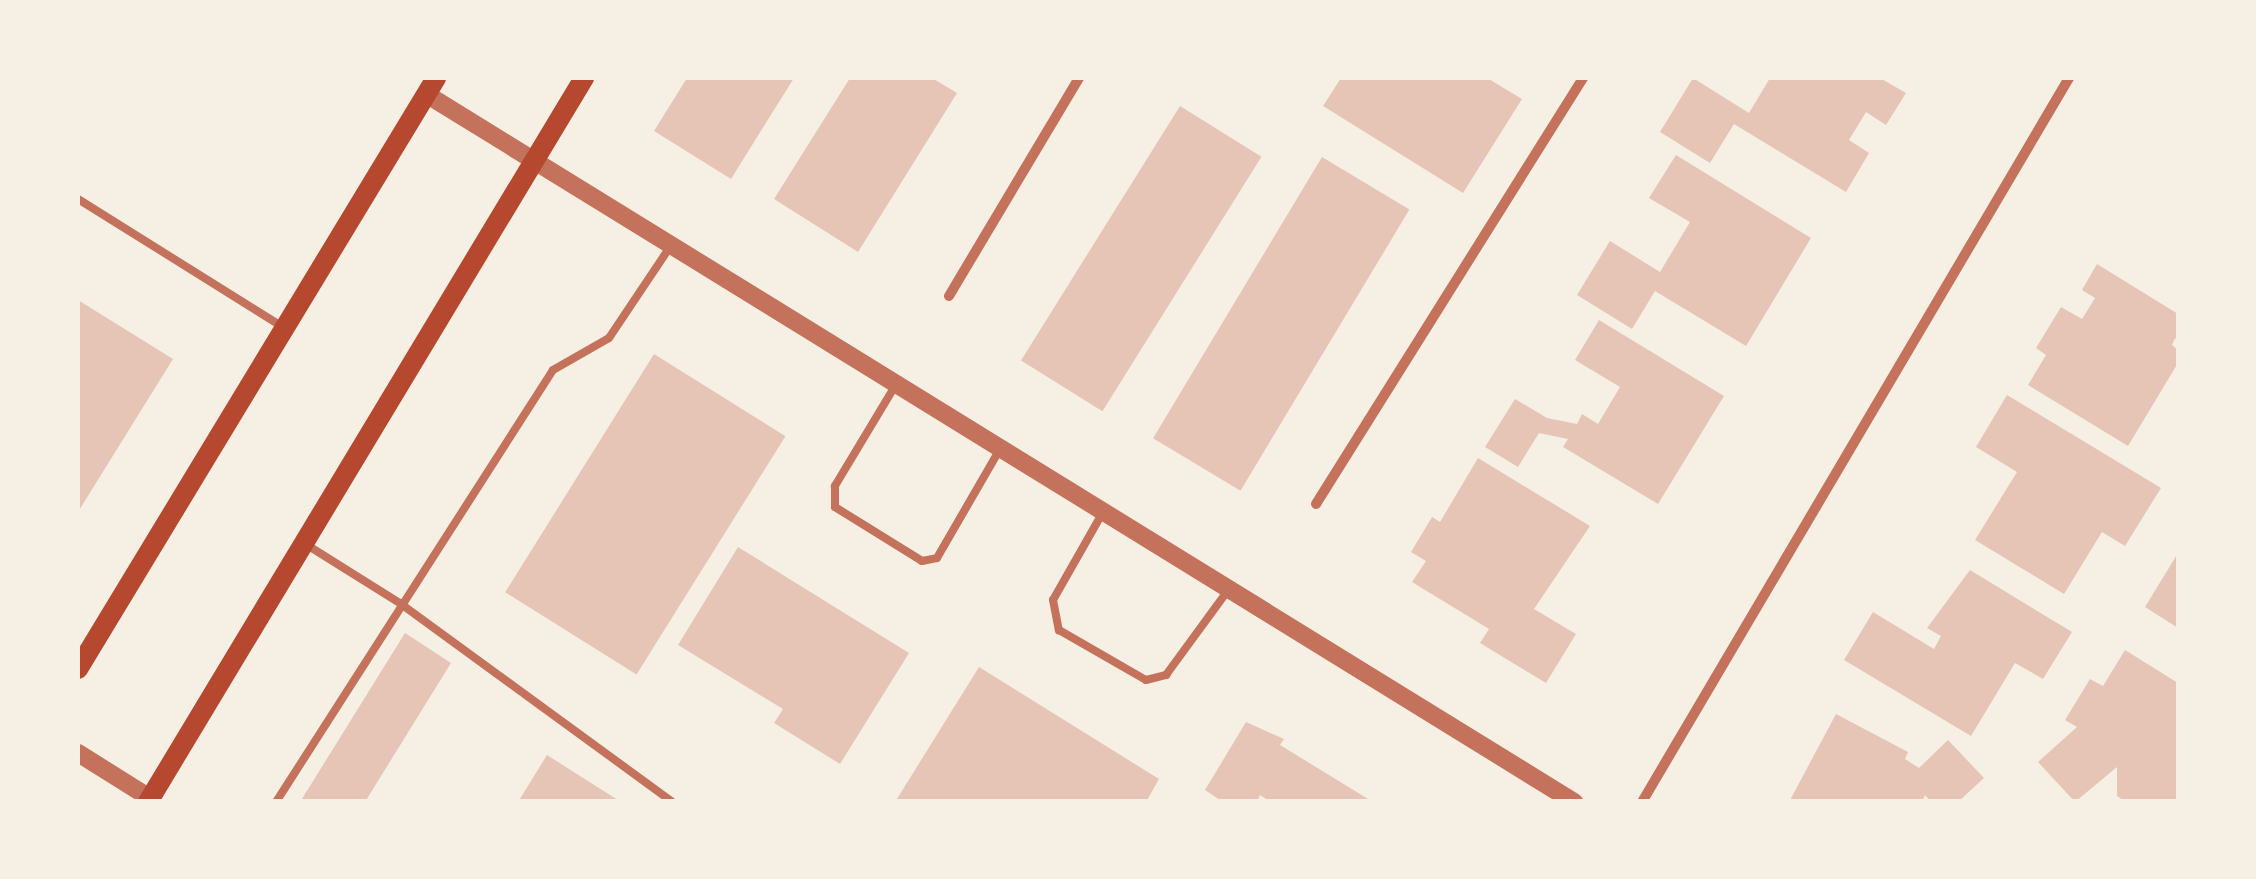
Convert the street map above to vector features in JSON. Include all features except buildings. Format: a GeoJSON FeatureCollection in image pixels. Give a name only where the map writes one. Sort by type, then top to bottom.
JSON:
{"type":"FeatureCollection","features":[{"type":"Feature","properties":{"kind":"main road"},"geometry":{"type":"LineString","coordinates":[[150,800],[584,78]]}},
{"type":"Feature","properties":{"kind":"main road"},"geometry":{"type":"LineString","coordinates":[[78,669],[431,86]]}},
{"type":"Feature","properties":{"kind":"street"},"geometry":{"type":"LineString","coordinates":[[949,296],[1080,78]]}},
{"type":"Feature","properties":{"kind":"street"},"geometry":{"type":"LineString","coordinates":[[1316,504],[1582,78]]}},
{"type":"Feature","properties":{"kind":"street"},"geometry":{"type":"LineString","coordinates":[[1642,802],[2069,78]]}},
{"type":"Feature","properties":{"kind":"street"},"geometry":{"type":"LineString","coordinates":[[431,86],[532,163],[1574,802]]}},
{"type":"Feature","properties":{"kind":"street"},"geometry":{"type":"LineString","coordinates":[[78,753],[150,800]]}},
{"type":"Feature","properties":{"kind":"lane"},"geometry":{"type":"LineString","coordinates":[[78,199],[283,326]]}},
{"type":"Feature","properties":{"kind":"lane"},"geometry":{"type":"LineString","coordinates":[[276,802],[553,370],[609,338],[670,247]]}},
{"type":"Feature","properties":{"kind":"lane"},"geometry":{"type":"LineString","coordinates":[[896,385],[835,486],[835,508],[922,560],[937,558],[1000,449]]}},
{"type":"Feature","properties":{"kind":"lane"},"geometry":{"type":"LineString","coordinates":[[1103,512],[1054,600],[1059,630],[1146,680],[1166,675],[1230,589]]}},
{"type":"Feature","properties":{"kind":"lane"},"geometry":{"type":"LineString","coordinates":[[304,543],[400,604],[673,802]]}}]}
